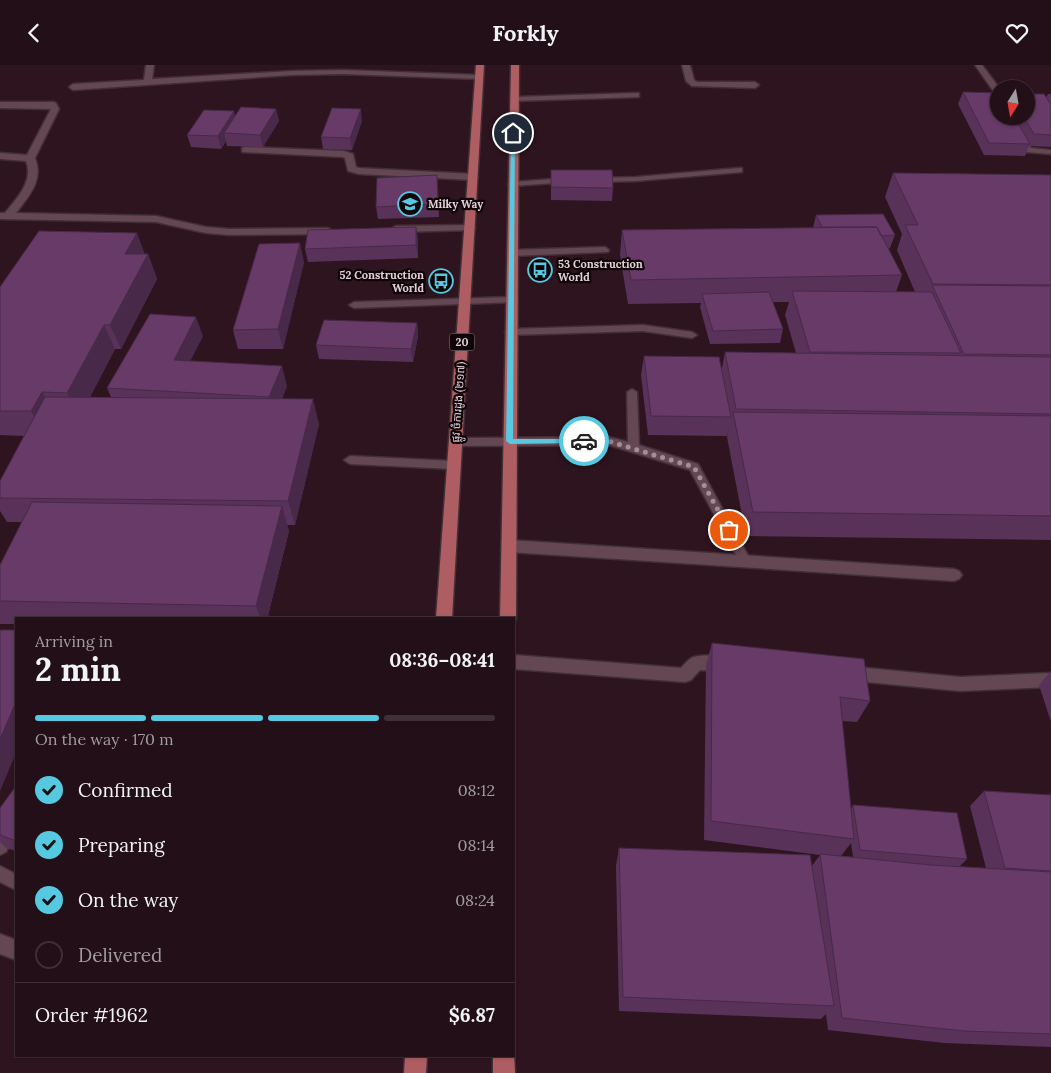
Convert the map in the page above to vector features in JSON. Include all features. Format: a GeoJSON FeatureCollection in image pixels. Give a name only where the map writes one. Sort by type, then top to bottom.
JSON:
{"type":"FeatureCollection","features":[{"type":"Feature","properties":{"kind":"main road"},"geometry":{"type":"LineString","coordinates":[[508,617],[511,253],[515,65]]}},
{"type":"Feature","properties":{"kind":"main road","name":"ផ្លូវ ចំការដូង (២១៧)"},"geometry":{"type":"LineString","coordinates":[[444,617],[480,71]]}},
{"type":"Feature","properties":{"kind":"main road"},"geometry":{"type":"LineString","coordinates":[[415,1073],[416,1057]]}},
{"type":"Feature","properties":{"kind":"main road"},"geometry":{"type":"LineString","coordinates":[[504,1057],[504,1073]]}},
{"type":"Feature","properties":{"kind":"street"},"geometry":{"type":"LineString","coordinates":[[148,82],[150,65]]}},
{"type":"Feature","properties":{"kind":"street"},"geometry":{"type":"LineString","coordinates":[[686,65],[690,81],[695,84],[755,85]]}},
{"type":"Feature","properties":{"kind":"street"},"geometry":{"type":"LineString","coordinates":[[73,87],[224,76],[343,72],[480,71]]}},
{"type":"Feature","properties":{"kind":"street"},"geometry":{"type":"LineString","coordinates":[[0,105],[53,105],[55,109],[30,158]]}},
{"type":"Feature","properties":{"kind":"street"},"geometry":{"type":"LineString","coordinates":[[245,150],[344,154],[350,157],[351,169],[359,171],[473,177]]}},
{"type":"Feature","properties":{"kind":"street"},"geometry":{"type":"LineString","coordinates":[[0,156],[30,158]]}},
{"type":"Feature","properties":{"kind":"street"},"geometry":{"type":"LineString","coordinates":[[5,215],[32,183],[35,167],[30,158]]}},
{"type":"Feature","properties":{"kind":"street"},"geometry":{"type":"LineString","coordinates":[[5,215],[156,219],[206,230],[237,232],[342,231]]}},
{"type":"Feature","properties":{"kind":"street"},"geometry":{"type":"LineString","coordinates":[[381,230],[470,227]]}},
{"type":"Feature","properties":{"kind":"street"},"geometry":{"type":"LineString","coordinates":[[508,546],[954,575]]}},
{"type":"Feature","properties":{"kind":"street"},"geometry":{"type":"LineString","coordinates":[[515,663],[685,675],[696,663],[743,666]]}},
{"type":"Feature","properties":{"kind":"street"},"geometry":{"type":"LineString","coordinates":[[830,672],[960,684],[1051,680]]}},
{"type":"Feature","properties":{"kind":"street"},"geometry":{"type":"LineString","coordinates":[[0,944],[15,949]]}},
{"type":"Feature","properties":{"kind":"lane"},"geometry":{"type":"LineString","coordinates":[[978,65],[990,81]]}},
{"type":"Feature","properties":{"kind":"lane"},"geometry":{"type":"LineString","coordinates":[[514,99],[636,95]]}},
{"type":"Feature","properties":{"kind":"lane"},"geometry":{"type":"LineString","coordinates":[[1013,125],[1028,150],[1051,152]]}},
{"type":"Feature","properties":{"kind":"lane"},"geometry":{"type":"LineString","coordinates":[[588,180],[636,179],[739,170]]}},
{"type":"Feature","properties":{"kind":"lane"},"geometry":{"type":"LineString","coordinates":[[512,184],[578,180]]}},
{"type":"Feature","properties":{"kind":"lane"},"geometry":{"type":"LineString","coordinates":[[511,253],[605,250]]}},
{"type":"Feature","properties":{"kind":"lane"},"geometry":{"type":"LineString","coordinates":[[354,305],[511,300]]}},
{"type":"Feature","properties":{"kind":"lane"},"geometry":{"type":"LineString","coordinates":[[510,332],[643,328],[692,335]]}},
{"type":"Feature","properties":{"kind":"lane"},"geometry":{"type":"LineString","coordinates":[[632,392],[634,447]]}},
{"type":"Feature","properties":{"kind":"lane"},"geometry":{"type":"LineString","coordinates":[[456,442],[608,441],[634,447],[694,467],[745,561]]}},
{"type":"Feature","properties":{"kind":"lane"},"geometry":{"type":"LineString","coordinates":[[350,460],[454,465]]}},
{"type":"Feature","properties":{"kind":"lane"},"geometry":{"type":"LineString","coordinates":[[0,847],[15,817]]}},
{"type":"Feature","properties":{"kind":"lane"},"geometry":{"type":"LineString","coordinates":[[0,874],[15,882]]}},
{"type":"Feature","properties":{"kind":"building"},"geometry":{"type":"Polygon","coordinates":[[[963,92],[990,93],[990,125],[1019,125],[1030,144],[989,143],[963,92]]]}},
{"type":"Feature","properties":{"kind":"building"},"geometry":{"type":"Polygon","coordinates":[[[1035,94],[1044,94],[1051,105],[1051,135],[1034,134],[1028,125],[1035,125],[1035,94]]]}},
{"type":"Feature","properties":{"kind":"building"},"geometry":{"type":"Polygon","coordinates":[[[241,107],[276,109],[260,135],[224,133],[241,107]]]}},
{"type":"Feature","properties":{"kind":"building"},"geometry":{"type":"Polygon","coordinates":[[[332,108],[361,109],[350,138],[321,137],[332,108]]]}},
{"type":"Feature","properties":{"kind":"building"},"geometry":{"type":"Polygon","coordinates":[[[204,110],[234,111],[218,136],[187,135],[204,110]]]}},
{"type":"Feature","properties":{"kind":"building"},"geometry":{"type":"Polygon","coordinates":[[[551,170],[612,170],[613,188],[551,187],[551,170]]]}},
{"type":"Feature","properties":{"kind":"building"},"geometry":{"type":"Polygon","coordinates":[[[893,173],[1051,175],[1051,285],[933,284],[905,225],[918,225],[893,173]]]}},
{"type":"Feature","properties":{"kind":"building"},"geometry":{"type":"Polygon","coordinates":[[[437,175],[438,204],[376,207],[377,178],[437,175]]]}},
{"type":"Feature","properties":{"kind":"building"},"geometry":{"type":"Polygon","coordinates":[[[883,214],[895,235],[881,236],[877,227],[822,227],[816,215],[883,214]]]}},
{"type":"Feature","properties":{"kind":"building"},"geometry":{"type":"Polygon","coordinates":[[[416,227],[416,245],[305,249],[308,230],[416,227]]]}},
{"type":"Feature","properties":{"kind":"building"},"geometry":{"type":"Polygon","coordinates":[[[877,227],[902,275],[631,280],[622,230],[877,227]]]}},
{"type":"Feature","properties":{"kind":"building"},"geometry":{"type":"Polygon","coordinates":[[[39,231],[137,233],[125,254],[148,254],[110,325],[104,325],[67,393],[42,392],[31,411],[0,411],[0,287],[39,231]]]}},
{"type":"Feature","properties":{"kind":"building"},"geometry":{"type":"Polygon","coordinates":[[[300,243],[278,329],[233,330],[259,244],[300,243]]]}},
{"type":"Feature","properties":{"kind":"building"},"geometry":{"type":"Polygon","coordinates":[[[932,285],[1051,286],[1051,355],[964,354],[932,285]]]}},
{"type":"Feature","properties":{"kind":"building"},"geometry":{"type":"Polygon","coordinates":[[[792,291],[932,292],[961,353],[810,352],[792,291]]]}},
{"type":"Feature","properties":{"kind":"building"},"geometry":{"type":"Polygon","coordinates":[[[769,292],[783,329],[713,331],[702,294],[769,292]]]}},
{"type":"Feature","properties":{"kind":"building"},"geometry":{"type":"Polygon","coordinates":[[[150,314],[196,317],[174,360],[282,366],[269,397],[107,388],[150,314]]]}},
{"type":"Feature","properties":{"kind":"building"},"geometry":{"type":"Polygon","coordinates":[[[324,320],[417,323],[411,349],[316,345],[324,320]]]}},
{"type":"Feature","properties":{"kind":"building"},"geometry":{"type":"Polygon","coordinates":[[[725,352],[1051,357],[1051,414],[736,409],[725,352]]]}},
{"type":"Feature","properties":{"kind":"building"},"geometry":{"type":"Polygon","coordinates":[[[644,356],[719,357],[731,417],[651,416],[644,356]]]}},
{"type":"Feature","properties":{"kind":"building"},"geometry":{"type":"Polygon","coordinates":[[[45,397],[313,399],[288,501],[0,498],[0,481],[45,397]]]}},
{"type":"Feature","properties":{"kind":"building"},"geometry":{"type":"Polygon","coordinates":[[[733,412],[1051,416],[1051,516],[753,512],[733,412]]]}},
{"type":"Feature","properties":{"kind":"building"},"geometry":{"type":"Polygon","coordinates":[[[32,502],[282,506],[256,606],[0,601],[0,565],[32,502]]]}},
{"type":"Feature","properties":{"kind":"building"},"geometry":{"type":"Polygon","coordinates":[[[0,630],[15,630],[15,704],[0,739],[0,630]]]}},
{"type":"Feature","properties":{"kind":"building"},"geometry":{"type":"Polygon","coordinates":[[[712,643],[864,659],[870,701],[840,697],[854,839],[711,821],[712,643]]]}},
{"type":"Feature","properties":{"kind":"building"},"geometry":{"type":"Polygon","coordinates":[[[15,787],[15,841],[0,835],[0,808],[15,787]]]}},
{"type":"Feature","properties":{"kind":"building"},"geometry":{"type":"Polygon","coordinates":[[[984,791],[1051,795],[1051,871],[1005,868],[984,791]]]}},
{"type":"Feature","properties":{"kind":"building"},"geometry":{"type":"Polygon","coordinates":[[[853,805],[957,813],[967,859],[860,850],[853,805]]]}},
{"type":"Feature","properties":{"kind":"building"},"geometry":{"type":"Polygon","coordinates":[[[619,848],[810,855],[834,1006],[623,997],[619,848]]]}},
{"type":"Feature","properties":{"kind":"building"},"geometry":{"type":"Polygon","coordinates":[[[820,854],[931,865],[1051,872],[1051,1034],[964,1031],[842,1018],[820,854]]]}},
{"type":"Feature","properties":{"kind":"way so far"},"geometry":{"type":"LineString","coordinates":[[584,441],[608,441],[634,447],[694,467],[729,530]]}},
{"type":"Feature","properties":{"kind":"place","name":"Milky Way"},"geometry":{"type":"Point","coordinates":[410,204]}},
{"type":"Feature","properties":{"kind":"place","name":"53 Construction World"},"geometry":{"type":"Point","coordinates":[540,270]}},
{"type":"Feature","properties":{"kind":"place","name":"52 Construction World"},"geometry":{"type":"Point","coordinates":[441,281]}},
{"type":"Feature","properties":{"kind":"route"},"geometry":{"type":"LineString","coordinates":[[513,133],[510,441],[584,441]]}}]}
